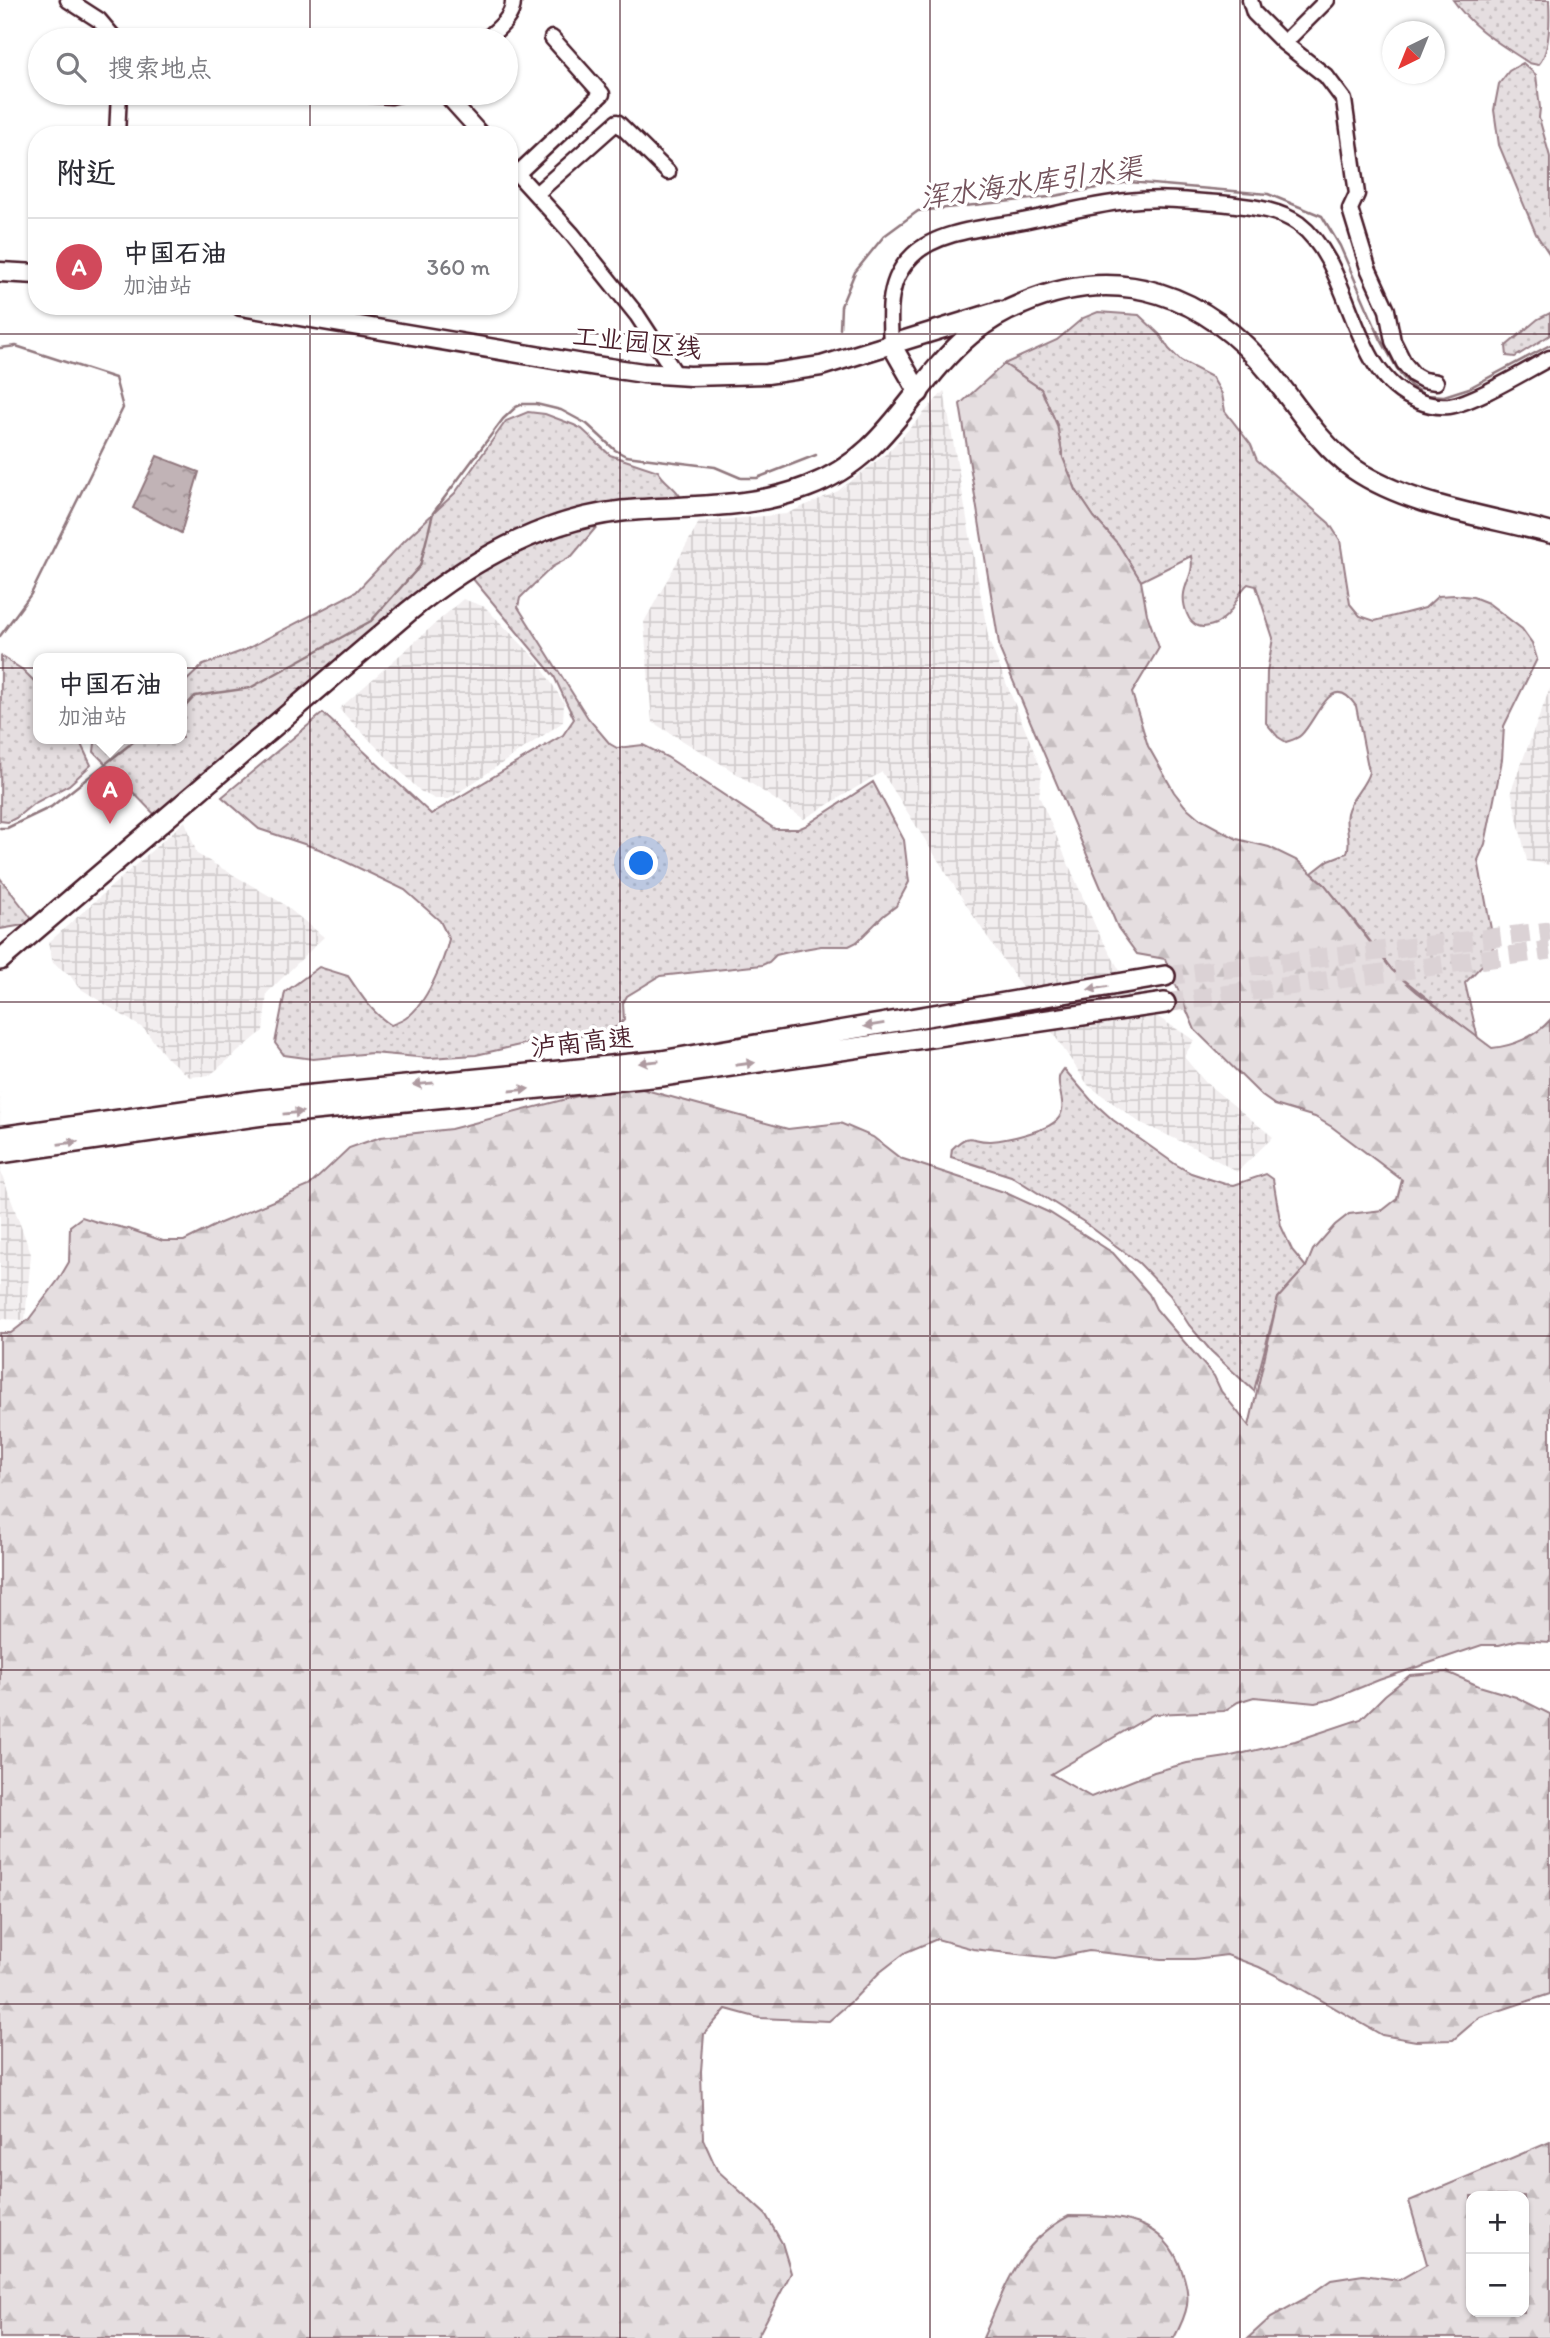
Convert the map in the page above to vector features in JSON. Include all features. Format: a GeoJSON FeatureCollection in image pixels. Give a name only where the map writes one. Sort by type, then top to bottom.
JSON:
{"type":"FeatureCollection","features":[{"type":"Feature","properties":{"kind":"highway"},"geometry":{"type":"LineString","coordinates":[[0,960],[408,612],[464,570],[523,538],[582,518],[624,511],[751,501],[808,487],[836,473],[865,453],[891,428],[948,357],[971,334],[1022,304],[1060,292],[1100,286],[1141,289],[1177,299],[1208,315],[1235,336],[1265,368],[1315,431],[1354,469],[1426,501],[1550,533]]}},
{"type":"Feature","properties":{"kind":"highway","name":"泸南高速"},"geometry":{"type":"LineString","coordinates":[[0,1137],[261,1100],[661,1061],[1165,976]]}},
{"type":"Feature","properties":{"kind":"highway","name":"泸南高速"},"geometry":{"type":"LineString","coordinates":[[0,1153],[263,1115],[662,1076],[1165,1003]]}},
{"type":"Feature","properties":{"kind":"main road"},"geometry":{"type":"LineString","coordinates":[[0,272],[28,274]]}},
{"type":"Feature","properties":{"kind":"main road","name":"工业园区线"},"geometry":{"type":"LineString","coordinates":[[292,315],[595,366],[677,376],[726,376],[797,371],[836,362],[1022,304]]}},
{"type":"Feature","properties":{"kind":"main road"},"geometry":{"type":"LineString","coordinates":[[891,344],[919,393]]}},
{"type":"Feature","properties":{"kind":"street"},"geometry":{"type":"LineString","coordinates":[[68,0],[99,20],[106,28]]}},
{"type":"Feature","properties":{"kind":"street"},"geometry":{"type":"LineString","coordinates":[[499,28],[513,9],[513,0]]}},
{"type":"Feature","properties":{"kind":"street"},"geometry":{"type":"LineString","coordinates":[[1250,0],[1254,13],[1284,43],[1326,76],[1344,100],[1357,194],[1350,209],[1368,268],[1387,310],[1385,348],[1390,381],[1420,402],[1443,406],[1463,402],[1550,358]]}},
{"type":"Feature","properties":{"kind":"street"},"geometry":{"type":"LineString","coordinates":[[1284,43],[1328,0]]}},
{"type":"Feature","properties":{"kind":"street"},"geometry":{"type":"LineString","coordinates":[[518,165],[602,94],[552,38]]}},
{"type":"Feature","properties":{"kind":"street"},"geometry":{"type":"LineString","coordinates":[[117,126],[118,105]]}},
{"type":"Feature","properties":{"kind":"street"},"geometry":{"type":"LineString","coordinates":[[455,105],[474,126]]}},
{"type":"Feature","properties":{"kind":"street"},"geometry":{"type":"LineString","coordinates":[[536,194],[617,122],[668,172]]}},
{"type":"Feature","properties":{"kind":"street"},"geometry":{"type":"LineString","coordinates":[[518,174],[572,234],[637,315],[677,376]]}},
{"type":"Feature","properties":{"kind":"street"},"geometry":{"type":"LineString","coordinates":[[891,344],[892,290],[904,265],[924,246],[979,229],[1106,204],[1157,199],[1194,201],[1263,209],[1300,225],[1314,240],[1385,348],[1414,375],[1436,382]]}},
{"type":"Feature","properties":{"kind":"shaded area"},"geometry":{"type":"Polygon","coordinates":[[[944,391],[989,641],[1042,771],[1039,796],[1097,930],[1139,1005],[1194,1040],[1184,1057],[1206,1083],[1273,1137],[1237,1172],[1197,1149],[1139,1122],[1088,1085],[976,920],[882,772],[804,819],[652,722],[644,622],[699,522],[786,514],[838,491],[887,453],[944,391]]]}},
{"type":"Feature","properties":{"kind":"shaded area"},"geometry":{"type":"Polygon","coordinates":[[[463,599],[485,607],[537,660],[564,703],[563,722],[449,799],[435,799],[420,791],[339,709],[463,599]]]}},
{"type":"Feature","properties":{"kind":"shaded area"},"geometry":{"type":"Polygon","coordinates":[[[1550,688],[1550,865],[1527,861],[1511,791],[1550,688]]]}},
{"type":"Feature","properties":{"kind":"shaded area"},"geometry":{"type":"Polygon","coordinates":[[[185,821],[197,854],[282,903],[324,937],[267,993],[263,1031],[210,1075],[190,1077],[166,1057],[144,1029],[78,987],[70,975],[53,963],[48,943],[185,821]]]}},
{"type":"Feature","properties":{"kind":"shaded area"},"geometry":{"type":"Polygon","coordinates":[[[0,1088],[1,1172],[31,1254],[25,1320],[0,1319],[0,1088]]]}},
{"type":"Feature","properties":{"kind":"green space"},"geometry":{"type":"Polygon","coordinates":[[[1453,0],[1549,0],[1548,35],[1542,60],[1538,65],[1529,63],[1497,42],[1478,28],[1453,0]]]}},
{"type":"Feature","properties":{"kind":"green space"},"geometry":{"type":"Polygon","coordinates":[[[1523,63],[1536,75],[1539,118],[1550,157],[1550,255],[1536,234],[1499,145],[1494,110],[1499,84],[1509,71],[1523,63]]]}},
{"type":"Feature","properties":{"kind":"green space"},"geometry":{"type":"Polygon","coordinates":[[[1098,312],[1139,315],[1181,361],[1212,377],[1222,394],[1225,411],[1251,445],[1257,460],[1329,523],[1340,540],[1350,604],[1360,616],[1375,621],[1425,608],[1438,596],[1473,597],[1488,603],[1522,629],[1532,643],[1537,659],[1504,726],[1502,760],[1485,844],[1478,860],[1494,945],[1487,960],[1465,983],[1478,1039],[1392,970],[1325,885],[1312,873],[1329,860],[1347,853],[1347,813],[1369,772],[1356,706],[1347,696],[1339,693],[1332,695],[1299,736],[1286,742],[1278,737],[1266,723],[1267,672],[1273,638],[1256,586],[1248,584],[1244,588],[1231,611],[1221,621],[1201,627],[1191,621],[1184,604],[1191,571],[1191,556],[1141,581],[1118,544],[1094,517],[1076,490],[1063,458],[1057,425],[1041,389],[1004,364],[1057,340],[1083,318],[1098,312]]]}},
{"type":"Feature","properties":{"kind":"green space"},"geometry":{"type":"Polygon","coordinates":[[[1550,313],[1550,335],[1515,357],[1507,356],[1506,346],[1538,319],[1550,313]]]}},
{"type":"Feature","properties":{"kind":"green space"},"geometry":{"type":"Polygon","coordinates":[[[1004,364],[1041,389],[1057,425],[1063,458],[1076,490],[1094,517],[1118,544],[1141,581],[1147,614],[1159,648],[1132,693],[1148,746],[1185,806],[1200,819],[1237,839],[1269,847],[1298,861],[1325,885],[1392,970],[1492,1048],[1523,1040],[1550,1020],[1550,1642],[1519,1640],[1499,1645],[1482,1645],[1315,1703],[1254,1697],[1238,1702],[1224,1711],[1154,1714],[1051,1774],[1091,1797],[1154,1772],[1295,1741],[1361,1719],[1410,1675],[1447,1672],[1479,1686],[1516,1697],[1550,1714],[1550,1994],[1480,2017],[1453,2040],[1416,2041],[1382,2035],[1291,1983],[1227,1955],[1161,1959],[1089,1951],[1054,1958],[973,1949],[937,1939],[906,1952],[879,1973],[829,2021],[759,2018],[726,2009],[704,2034],[701,2071],[703,2139],[717,2170],[766,2215],[782,2243],[791,2273],[757,2338],[0,2338],[0,1333],[11,1333],[29,1319],[59,1279],[69,1262],[70,1226],[82,1217],[163,1241],[184,1241],[309,1186],[349,1148],[381,1137],[451,1129],[624,1084],[788,1129],[840,1123],[873,1137],[900,1158],[1004,1192],[1050,1213],[1113,1253],[1149,1294],[1156,1309],[1214,1376],[1221,1391],[1249,1426],[1278,1298],[1306,1267],[1313,1250],[1335,1225],[1349,1214],[1383,1210],[1397,1199],[1402,1180],[1332,1127],[1315,1117],[1275,1105],[1262,1096],[1195,1030],[1165,959],[1137,954],[1118,928],[1000,650],[960,404],[1004,364]]]}},
{"type":"Feature","properties":{"kind":"green space"},"geometry":{"type":"Polygon","coordinates":[[[528,412],[545,414],[574,425],[610,455],[658,471],[680,496],[673,501],[614,506],[572,556],[552,567],[520,598],[518,607],[588,718],[610,744],[617,748],[643,745],[667,757],[775,829],[798,829],[805,826],[873,782],[904,840],[909,882],[896,906],[857,942],[849,946],[821,946],[793,951],[776,955],[762,965],[660,976],[627,996],[623,1003],[624,1020],[601,1034],[546,1039],[476,1055],[429,1058],[372,1053],[313,1059],[284,1055],[275,1043],[285,992],[319,967],[348,976],[372,1009],[391,1025],[413,1012],[427,993],[449,939],[440,921],[405,890],[319,849],[259,829],[222,797],[323,713],[431,814],[563,735],[574,719],[554,676],[463,567],[155,815],[94,752],[95,744],[187,744],[187,680],[203,665],[245,650],[356,592],[405,540],[455,493],[506,421],[528,412]]]}},
{"type":"Feature","properties":{"kind":"green space"},"geometry":{"type":"Polygon","coordinates":[[[1,656],[33,680],[33,744],[81,744],[91,765],[69,785],[33,804],[16,818],[8,822],[0,821],[1,656]]]}},
{"type":"Feature","properties":{"kind":"green space"},"geometry":{"type":"Polygon","coordinates":[[[0,878],[35,923],[0,929],[0,878]]]}},
{"type":"Feature","properties":{"kind":"green space"},"geometry":{"type":"Polygon","coordinates":[[[1064,1069],[1113,1120],[1191,1173],[1234,1185],[1266,1174],[1273,1179],[1281,1226],[1292,1250],[1306,1267],[1278,1298],[1254,1391],[1211,1351],[1189,1325],[1170,1295],[1139,1263],[1084,1222],[1011,1176],[951,1157],[952,1149],[967,1138],[984,1141],[1007,1139],[1052,1124],[1062,1110],[1059,1078],[1064,1069]]]}},
{"type":"Feature","properties":{"kind":"green space"},"geometry":{"type":"Polygon","coordinates":[[[1550,2142],[1550,2338],[1248,2338],[1271,2317],[1331,2280],[1363,2275],[1399,2280],[1427,2264],[1409,2201],[1550,2142]]]}},
{"type":"Feature","properties":{"kind":"green space"},"geometry":{"type":"Polygon","coordinates":[[[1069,2216],[1122,2219],[1151,2230],[1164,2240],[1174,2253],[1182,2271],[1188,2298],[1183,2320],[1174,2338],[983,2338],[1006,2285],[1025,2254],[1051,2227],[1069,2216]]]}},
{"type":"Feature","properties":{"kind":"water"},"geometry":{"type":"Polygon","coordinates":[[[157,456],[199,472],[181,533],[133,508],[157,456]]]}},
{"type":"Feature","properties":{"kind":"waterway","name":"浑水海水库引水渠"},"geometry":{"type":"LineString","coordinates":[[840,329],[841,306],[855,272],[884,236],[918,211],[1049,197],[1129,182],[1268,194],[1322,216],[1340,246],[1381,340],[1400,374],[1411,386],[1425,395],[1444,396],[1469,388],[1550,345]]}},
{"type":"Feature","properties":{"kind":"waterway","name":"浑水海水库引水渠"},"geometry":{"type":"LineString","coordinates":[[0,348],[16,346],[115,378],[123,408],[31,594],[0,636]]}},
{"type":"Feature","properties":{"kind":"waterway","name":"浑水海水库引水渠"},"geometry":{"type":"LineString","coordinates":[[187,705],[195,696],[250,688],[371,621],[420,566],[433,513],[503,419],[523,404],[561,410],[587,424],[615,450],[626,456],[715,467],[741,478],[757,478],[816,455]]}},
{"type":"Feature","properties":{"kind":"waterway","name":"浑水海水库引水渠"},"geometry":{"type":"LineString","coordinates":[[0,828],[7,828],[51,807],[130,744]]}},
{"type":"Feature","properties":{"kind":"tunnel"},"geometry":{"type":"LineString","coordinates":[[1165,976],[1550,931]]}},
{"type":"Feature","properties":{"kind":"tunnel"},"geometry":{"type":"LineString","coordinates":[[1165,1003],[1550,950]]}},
{"type":"Feature","properties":{"kind":"place","name":"中国石油"},"geometry":{"type":"Point","coordinates":[110,824]}}]}
